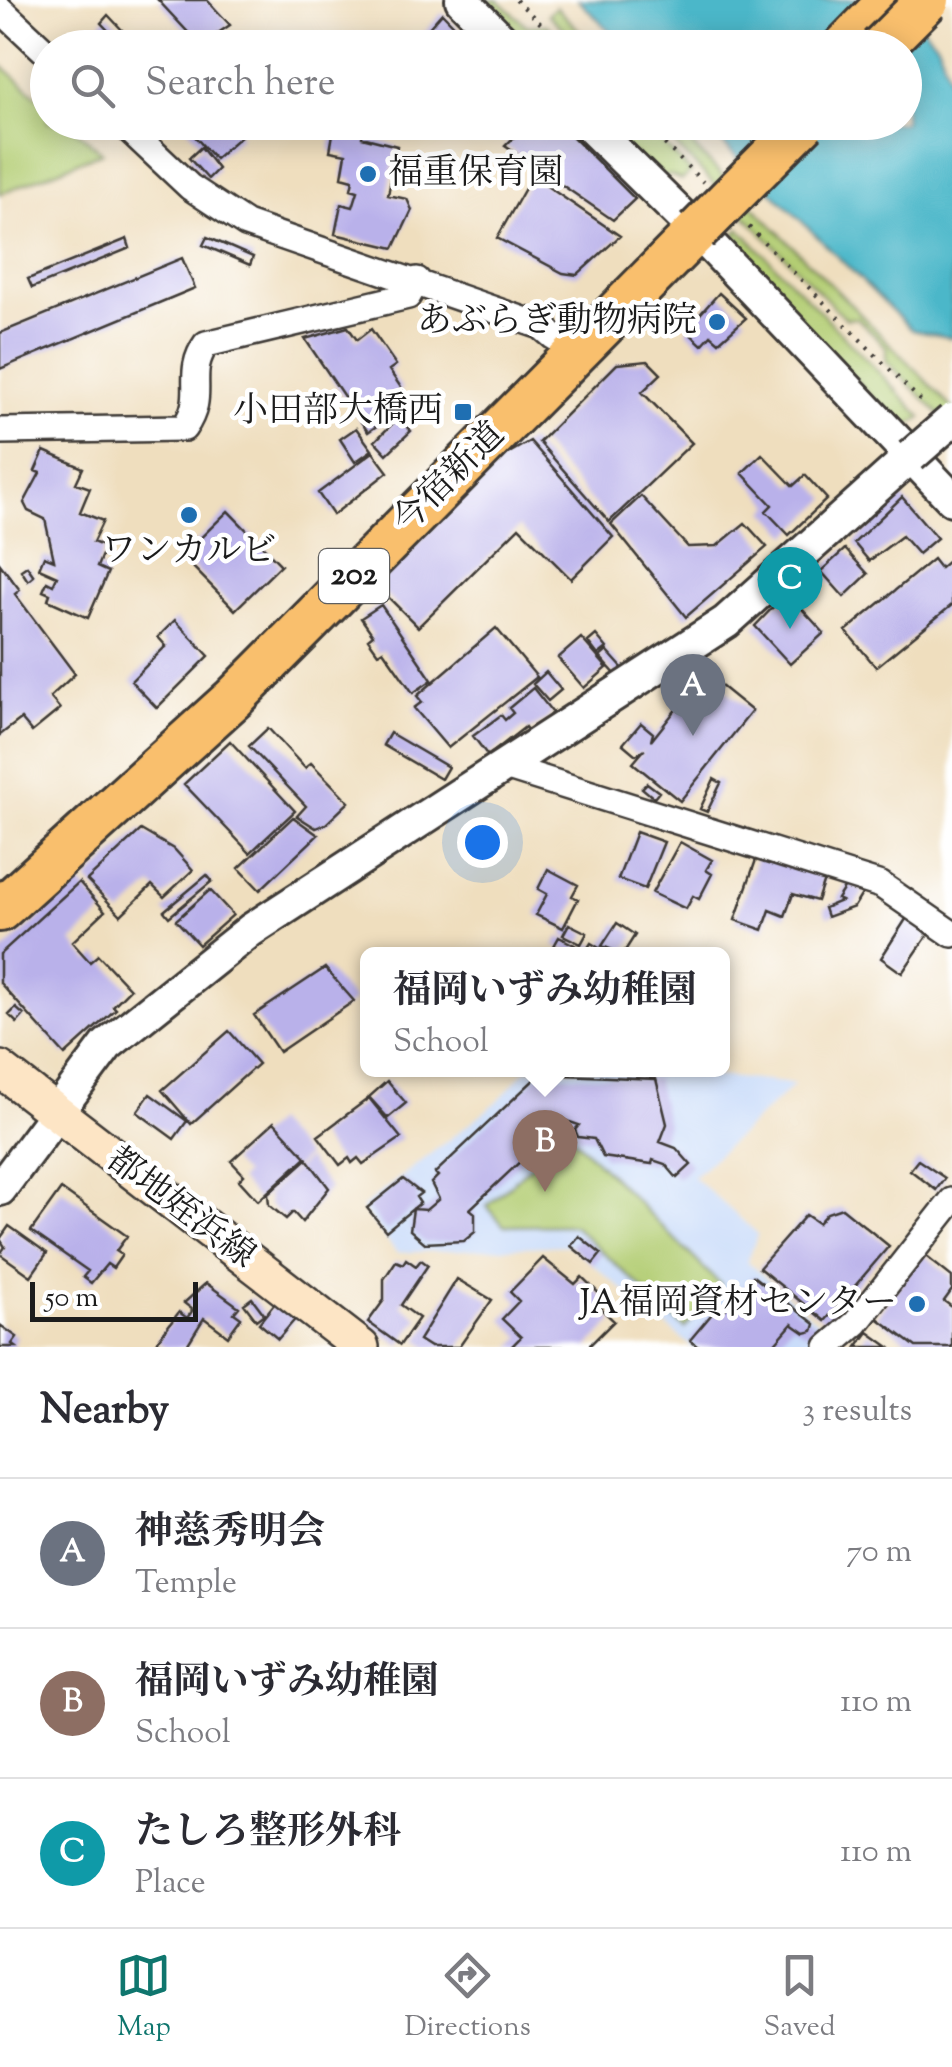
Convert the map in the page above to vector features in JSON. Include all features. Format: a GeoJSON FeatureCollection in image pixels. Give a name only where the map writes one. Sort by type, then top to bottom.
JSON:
{"type":"FeatureCollection","features":[{"type":"Feature","properties":{"kind":"highway"},"geometry":{"type":"LineString","coordinates":[[861,30],[890,0]]}},
{"type":"Feature","properties":{"kind":"highway"},"geometry":{"type":"LineString","coordinates":[[898,30],[928,0]]}},
{"type":"Feature","properties":{"kind":"highway","name":"今宿新道"},"geometry":{"type":"LineString","coordinates":[[0,910],[234,698],[696,212],[754,140]]}},
{"type":"Feature","properties":{"kind":"highway","name":"今宿新道"},"geometry":{"type":"LineString","coordinates":[[0,876],[216,683],[554,337],[783,140]]}},
{"type":"Feature","properties":{"kind":"main road","name":"都地姪浜線"},"geometry":{"type":"LineString","coordinates":[[0,1069],[361,1347]]}},
{"type":"Feature","properties":{"kind":"street"},"geometry":{"type":"LineString","coordinates":[[462,0],[492,30]]}},
{"type":"Feature","properties":{"kind":"street"},"geometry":{"type":"LineString","coordinates":[[0,9],[30,37]]}},
{"type":"Feature","properties":{"kind":"street"},"geometry":{"type":"LineString","coordinates":[[140,140],[190,186],[246,224],[416,280],[541,326],[554,337]]}},
{"type":"Feature","properties":{"kind":"street"},"geometry":{"type":"LineString","coordinates":[[608,140],[696,212],[952,498]]}},
{"type":"Feature","properties":{"kind":"street"},"geometry":{"type":"LineString","coordinates":[[0,431],[184,428],[198,409],[195,359],[206,344],[408,296],[416,280]]}},
{"type":"Feature","properties":{"kind":"street"},"geometry":{"type":"LineString","coordinates":[[0,1189],[106,1045],[251,930],[726,622],[911,456],[940,414]]}},
{"type":"Feature","properties":{"kind":"street"},"geometry":{"type":"LineString","coordinates":[[505,766],[881,885],[952,934]]}},
{"type":"Feature","properties":{"kind":"street"},"geometry":{"type":"LineString","coordinates":[[828,1347],[856,1323],[952,1201]]}},
{"type":"Feature","properties":{"kind":"path"},"geometry":{"type":"LineString","coordinates":[[516,0],[547,30]]}},
{"type":"Feature","properties":{"kind":"path"},"geometry":{"type":"LineString","coordinates":[[653,140],[696,212]]}},
{"type":"Feature","properties":{"kind":"path"},"geometry":{"type":"LineString","coordinates":[[740,218],[940,414]]}},
{"type":"Feature","properties":{"kind":"shaded area"},"geometry":{"type":"Polygon","coordinates":[[[520,1077],[726,1077],[795,1084],[693,1177],[758,1234],[747,1262],[826,1329],[805,1347],[692,1347],[569,1245],[397,1253],[361,1208],[497,1102],[520,1077]]]}},
{"type":"Feature","properties":{"kind":"green space"},"geometry":{"type":"Polygon","coordinates":[[[476,0],[498,0],[527,26],[547,25],[552,30],[507,30],[476,0]]]}},
{"type":"Feature","properties":{"kind":"green space"},"geometry":{"type":"Polygon","coordinates":[[[556,7],[579,30],[564,30],[548,14],[556,7]]]}},
{"type":"Feature","properties":{"kind":"green space"},"geometry":{"type":"Polygon","coordinates":[[[0,64],[30,90],[30,140],[88,140],[102,152],[0,194],[0,64]]]}},
{"type":"Feature","properties":{"kind":"green space"},"geometry":{"type":"Polygon","coordinates":[[[616,140],[659,140],[691,172],[682,180],[669,175],[657,181],[616,140]]]}},
{"type":"Feature","properties":{"kind":"green space"},"geometry":{"type":"Polygon","coordinates":[[[671,140],[687,140],[915,369],[952,408],[952,427],[886,361],[886,347],[857,318],[846,319],[671,140]]]}},
{"type":"Feature","properties":{"kind":"green space"},"geometry":{"type":"Polygon","coordinates":[[[739,228],[922,417],[902,429],[735,252],[742,242],[735,234],[739,228]]]}},
{"type":"Feature","properties":{"kind":"green space"},"geometry":{"type":"Polygon","coordinates":[[[567,1132],[721,1285],[685,1328],[573,1225],[504,1226],[487,1206],[567,1132]]]}},
{"type":"Feature","properties":{"kind":"water"},"geometry":{"type":"Polygon","coordinates":[[[578,0],[895,0],[938,44],[952,85],[952,338],[912,330],[719,140],[922,140],[922,30],[609,30],[578,0]]]}},
{"type":"Feature","properties":{"kind":"building"},"geometry":{"type":"Polygon","coordinates":[[[158,0],[207,0],[230,25],[222,30],[186,30],[158,0]]]}},
{"type":"Feature","properties":{"kind":"building"},"geometry":{"type":"Polygon","coordinates":[[[442,13],[459,30],[427,30],[442,13]]]}},
{"type":"Feature","properties":{"kind":"building"},"geometry":{"type":"Polygon","coordinates":[[[108,15],[122,30],[108,30],[101,23],[108,15]]]}},
{"type":"Feature","properties":{"kind":"building"},"geometry":{"type":"Polygon","coordinates":[[[198,140],[236,140],[215,159],[198,140]]]}},
{"type":"Feature","properties":{"kind":"building"},"geometry":{"type":"Polygon","coordinates":[[[332,140],[374,140],[397,146],[388,195],[407,199],[412,210],[394,248],[335,234],[341,204],[353,207],[358,191],[351,189],[353,180],[342,177],[346,154],[330,151],[332,140]]]}},
{"type":"Feature","properties":{"kind":"building"},"geometry":{"type":"Polygon","coordinates":[[[511,140],[576,140],[635,199],[613,220],[505,146],[511,140]]]}},
{"type":"Feature","properties":{"kind":"building"},"geometry":{"type":"Polygon","coordinates":[[[201,147],[218,169],[208,179],[189,158],[201,147]]]}},
{"type":"Feature","properties":{"kind":"building"},"geometry":{"type":"Polygon","coordinates":[[[532,176],[620,236],[577,275],[563,273],[497,238],[532,176]]]}},
{"type":"Feature","properties":{"kind":"building"},"geometry":{"type":"Polygon","coordinates":[[[207,237],[253,257],[250,265],[203,245],[207,237]]]}},
{"type":"Feature","properties":{"kind":"building"},"geometry":{"type":"Polygon","coordinates":[[[127,239],[130,248],[32,288],[28,279],[127,239]]]}},
{"type":"Feature","properties":{"kind":"building"},"geometry":{"type":"Polygon","coordinates":[[[182,258],[195,288],[0,369],[0,333],[182,258]]]}},
{"type":"Feature","properties":{"kind":"building","name":"あぶらぎ動物病院"},"geometry":{"type":"Polygon","coordinates":[[[719,293],[746,318],[719,342],[711,335],[702,345],[686,330],[719,293]]]}},
{"type":"Feature","properties":{"kind":"building"},"geometry":{"type":"Polygon","coordinates":[[[348,327],[357,340],[371,329],[396,365],[389,370],[402,389],[395,394],[404,407],[368,432],[305,339],[348,327]]]}},
{"type":"Feature","properties":{"kind":"building"},"geometry":{"type":"Polygon","coordinates":[[[648,361],[661,374],[642,392],[692,443],[609,522],[539,442],[617,364],[648,361]]]}},
{"type":"Feature","properties":{"kind":"building"},"geometry":{"type":"Polygon","coordinates":[[[412,405],[418,414],[410,421],[403,412],[412,405]]]}},
{"type":"Feature","properties":{"kind":"building"},"geometry":{"type":"Polygon","coordinates":[[[398,418],[411,431],[387,454],[375,441],[398,418]]]}},
{"type":"Feature","properties":{"kind":"building"},"geometry":{"type":"Polygon","coordinates":[[[356,428],[372,450],[355,462],[340,439],[356,428]]]}},
{"type":"Feature","properties":{"kind":"building"},"geometry":{"type":"Polygon","coordinates":[[[530,441],[613,537],[571,579],[519,527],[418,627],[376,585],[504,456],[530,441]]]}},
{"type":"Feature","properties":{"kind":"building"},"geometry":{"type":"Polygon","coordinates":[[[44,451],[83,468],[76,483],[90,488],[80,512],[103,521],[93,542],[105,547],[97,567],[108,572],[88,618],[48,600],[50,594],[43,591],[47,582],[53,585],[57,576],[39,568],[44,556],[54,560],[45,519],[28,511],[24,503],[40,473],[35,471],[44,451]]]}},
{"type":"Feature","properties":{"kind":"building"},"geometry":{"type":"Polygon","coordinates":[[[373,452],[388,472],[333,515],[318,493],[373,452]]]}},
{"type":"Feature","properties":{"kind":"building"},"geometry":{"type":"Polygon","coordinates":[[[762,454],[793,486],[805,475],[827,499],[789,535],[766,511],[772,505],[742,473],[762,454]]]}},
{"type":"Feature","properties":{"kind":"building"},"geometry":{"type":"Polygon","coordinates":[[[641,496],[688,547],[717,546],[745,523],[767,547],[686,617],[611,524],[641,496]]]}},
{"type":"Feature","properties":{"kind":"building"},"geometry":{"type":"Polygon","coordinates":[[[902,497],[937,538],[918,554],[902,536],[869,561],[854,543],[902,497]]]}},
{"type":"Feature","properties":{"kind":"building"},"geometry":{"type":"Polygon","coordinates":[[[228,511],[281,565],[235,610],[182,556],[228,511]]]}},
{"type":"Feature","properties":{"kind":"building"},"geometry":{"type":"Polygon","coordinates":[[[845,549],[868,574],[844,597],[821,571],[845,549]]]}},
{"type":"Feature","properties":{"kind":"building"},"geometry":{"type":"Polygon","coordinates":[[[933,559],[940,568],[949,560],[952,564],[952,605],[876,667],[846,631],[933,559]]]}},
{"type":"Feature","properties":{"kind":"building"},"geometry":{"type":"Polygon","coordinates":[[[0,564],[20,590],[15,594],[75,674],[50,697],[60,709],[32,732],[21,719],[0,735],[0,564]]]}},
{"type":"Feature","properties":{"kind":"building"},"geometry":{"type":"Polygon","coordinates":[[[27,566],[34,576],[28,581],[21,570],[27,566]]]}},
{"type":"Feature","properties":{"kind":"building"},"geometry":{"type":"Polygon","coordinates":[[[790,596],[824,633],[790,664],[755,626],[779,601],[781,604],[790,596]]]}},
{"type":"Feature","properties":{"kind":"building"},"geometry":{"type":"Polygon","coordinates":[[[381,605],[432,680],[413,693],[383,650],[378,653],[368,639],[373,635],[361,618],[381,605]]]}},
{"type":"Feature","properties":{"kind":"building"},"geometry":{"type":"Polygon","coordinates":[[[175,620],[209,656],[157,708],[131,681],[166,646],[158,637],[175,620]]]}},
{"type":"Feature","properties":{"kind":"building"},"geometry":{"type":"Polygon","coordinates":[[[496,628],[537,677],[448,748],[414,708],[422,702],[417,696],[496,628]]]}},
{"type":"Feature","properties":{"kind":"building"},"geometry":{"type":"Polygon","coordinates":[[[596,635],[607,648],[598,655],[588,642],[596,635]]]}},
{"type":"Feature","properties":{"kind":"building"},"geometry":{"type":"Polygon","coordinates":[[[581,638],[607,668],[584,688],[558,658],[581,638]]]}},
{"type":"Feature","properties":{"kind":"building"},"geometry":{"type":"Polygon","coordinates":[[[607,651],[624,670],[617,676],[600,657],[607,651]]]}},
{"type":"Feature","properties":{"kind":"building"},"geometry":{"type":"Polygon","coordinates":[[[546,672],[561,690],[548,701],[533,684],[546,672]]]}},
{"type":"Feature","properties":{"kind":"building"},"geometry":{"type":"Polygon","coordinates":[[[705,673],[752,711],[680,801],[633,763],[645,749],[636,755],[623,744],[641,723],[653,733],[651,741],[705,673]]]}},
{"type":"Feature","properties":{"kind":"building"},"geometry":{"type":"Polygon","coordinates":[[[533,688],[552,712],[546,720],[528,731],[525,727],[488,756],[473,736],[501,715],[505,720],[513,713],[509,708],[533,688]]]}},
{"type":"Feature","properties":{"kind":"building"},"geometry":{"type":"Polygon","coordinates":[[[268,728],[305,768],[311,763],[349,802],[326,824],[316,828],[297,816],[306,806],[249,746],[268,728]]]}},
{"type":"Feature","properties":{"kind":"building"},"geometry":{"type":"Polygon","coordinates":[[[390,733],[448,767],[441,779],[383,745],[390,733]]]}},
{"type":"Feature","properties":{"kind":"building"},"geometry":{"type":"Polygon","coordinates":[[[230,741],[295,811],[250,853],[184,784],[230,741]]]}},
{"type":"Feature","properties":{"kind":"building"},"geometry":{"type":"Polygon","coordinates":[[[714,779],[721,783],[707,812],[700,809],[714,779]]]}},
{"type":"Feature","properties":{"kind":"building"},"geometry":{"type":"Polygon","coordinates":[[[647,783],[659,792],[654,798],[642,788],[647,783]]]}},
{"type":"Feature","properties":{"kind":"building"},"geometry":{"type":"Polygon","coordinates":[[[293,817],[318,835],[260,890],[239,868],[293,817]]]}},
{"type":"Feature","properties":{"kind":"building"},"geometry":{"type":"Polygon","coordinates":[[[141,830],[175,850],[193,870],[164,897],[152,885],[121,915],[87,880],[141,830]]]}},
{"type":"Feature","properties":{"kind":"building"},"geometry":{"type":"Polygon","coordinates":[[[636,832],[664,842],[645,889],[618,879],[636,832]]]}},
{"type":"Feature","properties":{"kind":"building"},"geometry":{"type":"Polygon","coordinates":[[[680,842],[712,860],[706,870],[712,874],[699,899],[693,896],[686,909],[652,893],[680,842]]]}},
{"type":"Feature","properties":{"kind":"building"},"geometry":{"type":"Polygon","coordinates":[[[758,854],[825,877],[817,901],[793,894],[785,916],[770,910],[763,930],[735,920],[758,854]]]}},
{"type":"Feature","properties":{"kind":"building"},"geometry":{"type":"Polygon","coordinates":[[[548,869],[578,885],[572,896],[578,899],[563,928],[536,915],[547,894],[538,889],[548,869]]]}},
{"type":"Feature","properties":{"kind":"building"},"geometry":{"type":"Polygon","coordinates":[[[207,875],[212,881],[169,917],[164,911],[207,875]]]}},
{"type":"Feature","properties":{"kind":"building"},"geometry":{"type":"Polygon","coordinates":[[[79,882],[105,911],[72,942],[90,962],[98,955],[130,989],[113,1006],[116,1009],[65,1055],[0,983],[0,954],[79,882]]]}},
{"type":"Feature","properties":{"kind":"building"},"geometry":{"type":"Polygon","coordinates":[[[848,882],[864,891],[854,907],[827,917],[824,908],[841,901],[837,899],[848,882]]]}},
{"type":"Feature","properties":{"kind":"building"},"geometry":{"type":"Polygon","coordinates":[[[210,890],[233,915],[199,945],[176,920],[210,890]]]}},
{"type":"Feature","properties":{"kind":"building"},"geometry":{"type":"Polygon","coordinates":[[[908,916],[928,935],[902,973],[881,958],[908,916]]]}},
{"type":"Feature","properties":{"kind":"building"},"geometry":{"type":"Polygon","coordinates":[[[617,923],[635,935],[627,947],[602,946],[617,923]]]}},
{"type":"Feature","properties":{"kind":"building"},"geometry":{"type":"Polygon","coordinates":[[[569,924],[587,933],[581,944],[563,935],[569,924]]]}},
{"type":"Feature","properties":{"kind":"building"},"geometry":{"type":"Polygon","coordinates":[[[559,937],[578,947],[557,947],[554,946],[559,937]]]}},
{"type":"Feature","properties":{"kind":"building"},"geometry":{"type":"Polygon","coordinates":[[[325,968],[354,1001],[279,1052],[254,1015],[325,968]]]}},
{"type":"Feature","properties":{"kind":"building"},"geometry":{"type":"Polygon","coordinates":[[[16,1008],[24,1015],[17,1023],[9,1015],[16,1008]]]}},
{"type":"Feature","properties":{"kind":"building"},"geometry":{"type":"Polygon","coordinates":[[[229,1031],[258,1064],[191,1124],[162,1090],[229,1031]]]}},
{"type":"Feature","properties":{"kind":"building"},"geometry":{"type":"Polygon","coordinates":[[[537,1077],[656,1079],[667,1124],[660,1142],[676,1148],[691,1165],[677,1178],[665,1164],[653,1160],[652,1164],[603,1157],[594,1139],[578,1137],[575,1130],[579,1125],[564,1120],[470,1209],[475,1213],[475,1232],[464,1241],[425,1243],[410,1230],[413,1209],[426,1210],[439,1199],[431,1183],[438,1176],[435,1173],[537,1077]]]}},
{"type":"Feature","properties":{"kind":"building"},"geometry":{"type":"Polygon","coordinates":[[[387,1081],[406,1103],[388,1118],[369,1097],[387,1081]]]}},
{"type":"Feature","properties":{"kind":"building"},"geometry":{"type":"Polygon","coordinates":[[[150,1094],[187,1121],[174,1139],[137,1112],[150,1094]]]}},
{"type":"Feature","properties":{"kind":"building"},"geometry":{"type":"Polygon","coordinates":[[[369,1098],[401,1138],[363,1164],[358,1158],[352,1163],[349,1158],[340,1165],[318,1136],[369,1098]]]}},
{"type":"Feature","properties":{"kind":"building"},"geometry":{"type":"Polygon","coordinates":[[[274,1122],[306,1157],[258,1201],[239,1180],[244,1175],[231,1161],[274,1122]]]}},
{"type":"Feature","properties":{"kind":"building"},"geometry":{"type":"Polygon","coordinates":[[[307,1159],[329,1188],[302,1222],[293,1212],[286,1219],[269,1205],[268,1194],[307,1159]]]}},
{"type":"Feature","properties":{"kind":"building"},"geometry":{"type":"Polygon","coordinates":[[[918,1160],[945,1178],[936,1190],[910,1170],[918,1160]]]}},
{"type":"Feature","properties":{"kind":"building"},"geometry":{"type":"Polygon","coordinates":[[[403,1179],[421,1193],[416,1197],[420,1203],[386,1231],[367,1208],[403,1179]]]}},
{"type":"Feature","properties":{"kind":"building"},"geometry":{"type":"Polygon","coordinates":[[[61,1189],[127,1236],[116,1251],[122,1255],[113,1268],[107,1264],[91,1283],[83,1277],[88,1271],[31,1231],[61,1189]]]}},
{"type":"Feature","properties":{"kind":"building"},"geometry":{"type":"Polygon","coordinates":[[[842,1208],[889,1246],[825,1321],[759,1268],[806,1215],[818,1223],[827,1213],[842,1208]]]}},
{"type":"Feature","properties":{"kind":"building"},"geometry":{"type":"Polygon","coordinates":[[[9,1226],[47,1253],[31,1276],[0,1254],[5,1247],[0,1239],[9,1226]]]}},
{"type":"Feature","properties":{"kind":"building"},"geometry":{"type":"Polygon","coordinates":[[[579,1236],[601,1254],[593,1264],[571,1246],[579,1236]]]}},
{"type":"Feature","properties":{"kind":"building","name":"JA福岡資材センター"},"geometry":{"type":"Polygon","coordinates":[[[923,1254],[952,1277],[952,1290],[944,1301],[952,1307],[952,1347],[916,1347],[876,1317],[923,1254]]]}},
{"type":"Feature","properties":{"kind":"building"},"geometry":{"type":"Polygon","coordinates":[[[543,1258],[575,1284],[582,1277],[607,1301],[600,1308],[614,1321],[588,1347],[511,1347],[521,1337],[502,1319],[519,1301],[510,1292],[543,1258]]]}},
{"type":"Feature","properties":{"kind":"building"},"geometry":{"type":"Polygon","coordinates":[[[406,1259],[416,1266],[421,1260],[428,1265],[401,1305],[419,1318],[400,1345],[368,1322],[384,1300],[384,1279],[396,1261],[403,1264],[406,1259]]]}},
{"type":"Feature","properties":{"kind":"building"},"geometry":{"type":"Polygon","coordinates":[[[753,1276],[815,1324],[813,1331],[805,1333],[792,1324],[772,1347],[698,1347],[690,1340],[716,1309],[722,1313],[753,1276]]]}},
{"type":"Feature","properties":{"kind":"building"},"geometry":{"type":"Polygon","coordinates":[[[457,1279],[492,1300],[459,1347],[430,1347],[419,1340],[457,1279]]]}},
{"type":"Feature","properties":{"kind":"building"},"geometry":{"type":"Polygon","coordinates":[[[206,1283],[239,1307],[234,1313],[241,1318],[228,1336],[204,1318],[186,1347],[166,1347],[157,1341],[179,1312],[187,1318],[193,1310],[184,1303],[206,1283]]]}},
{"type":"Feature","properties":{"kind":"building"},"geometry":{"type":"Polygon","coordinates":[[[252,1298],[264,1314],[256,1320],[244,1304],[252,1298]]]}},
{"type":"Feature","properties":{"kind":"building"},"geometry":{"type":"Polygon","coordinates":[[[279,1298],[299,1315],[278,1339],[259,1323],[279,1298]]]}},
{"type":"Feature","properties":{"kind":"building"},"geometry":{"type":"Polygon","coordinates":[[[0,1325],[17,1337],[12,1344],[16,1347],[0,1347],[0,1325]]]}},
{"type":"Feature","properties":{"kind":"building"},"geometry":{"type":"Polygon","coordinates":[[[868,1332],[889,1347],[857,1347],[868,1332]]]}},
{"type":"Feature","properties":{"kind":"place","name":"福重保育園"},"geometry":{"type":"Point","coordinates":[368,174]}},
{"type":"Feature","properties":{"kind":"place","name":"あぶらぎ動物病院"},"geometry":{"type":"Point","coordinates":[717,322]}},
{"type":"Feature","properties":{"kind":"place","name":"小田部大橋西"},"geometry":{"type":"Point","coordinates":[463,412]}},
{"type":"Feature","properties":{"kind":"place","name":"ワンカルビ"},"geometry":{"type":"Point","coordinates":[189,515]}},
{"type":"Feature","properties":{"kind":"place","name":"たしろ整形外科"},"geometry":{"type":"Point","coordinates":[790,629]}},
{"type":"Feature","properties":{"kind":"place","name":"神慈秀明会"},"geometry":{"type":"Point","coordinates":[693,736]}},
{"type":"Feature","properties":{"kind":"place","name":"福岡いずみ幼稚園"},"geometry":{"type":"Point","coordinates":[545,1192]}},
{"type":"Feature","properties":{"kind":"place","name":"JA福岡資材センター"},"geometry":{"type":"Point","coordinates":[917,1304]}}]}
